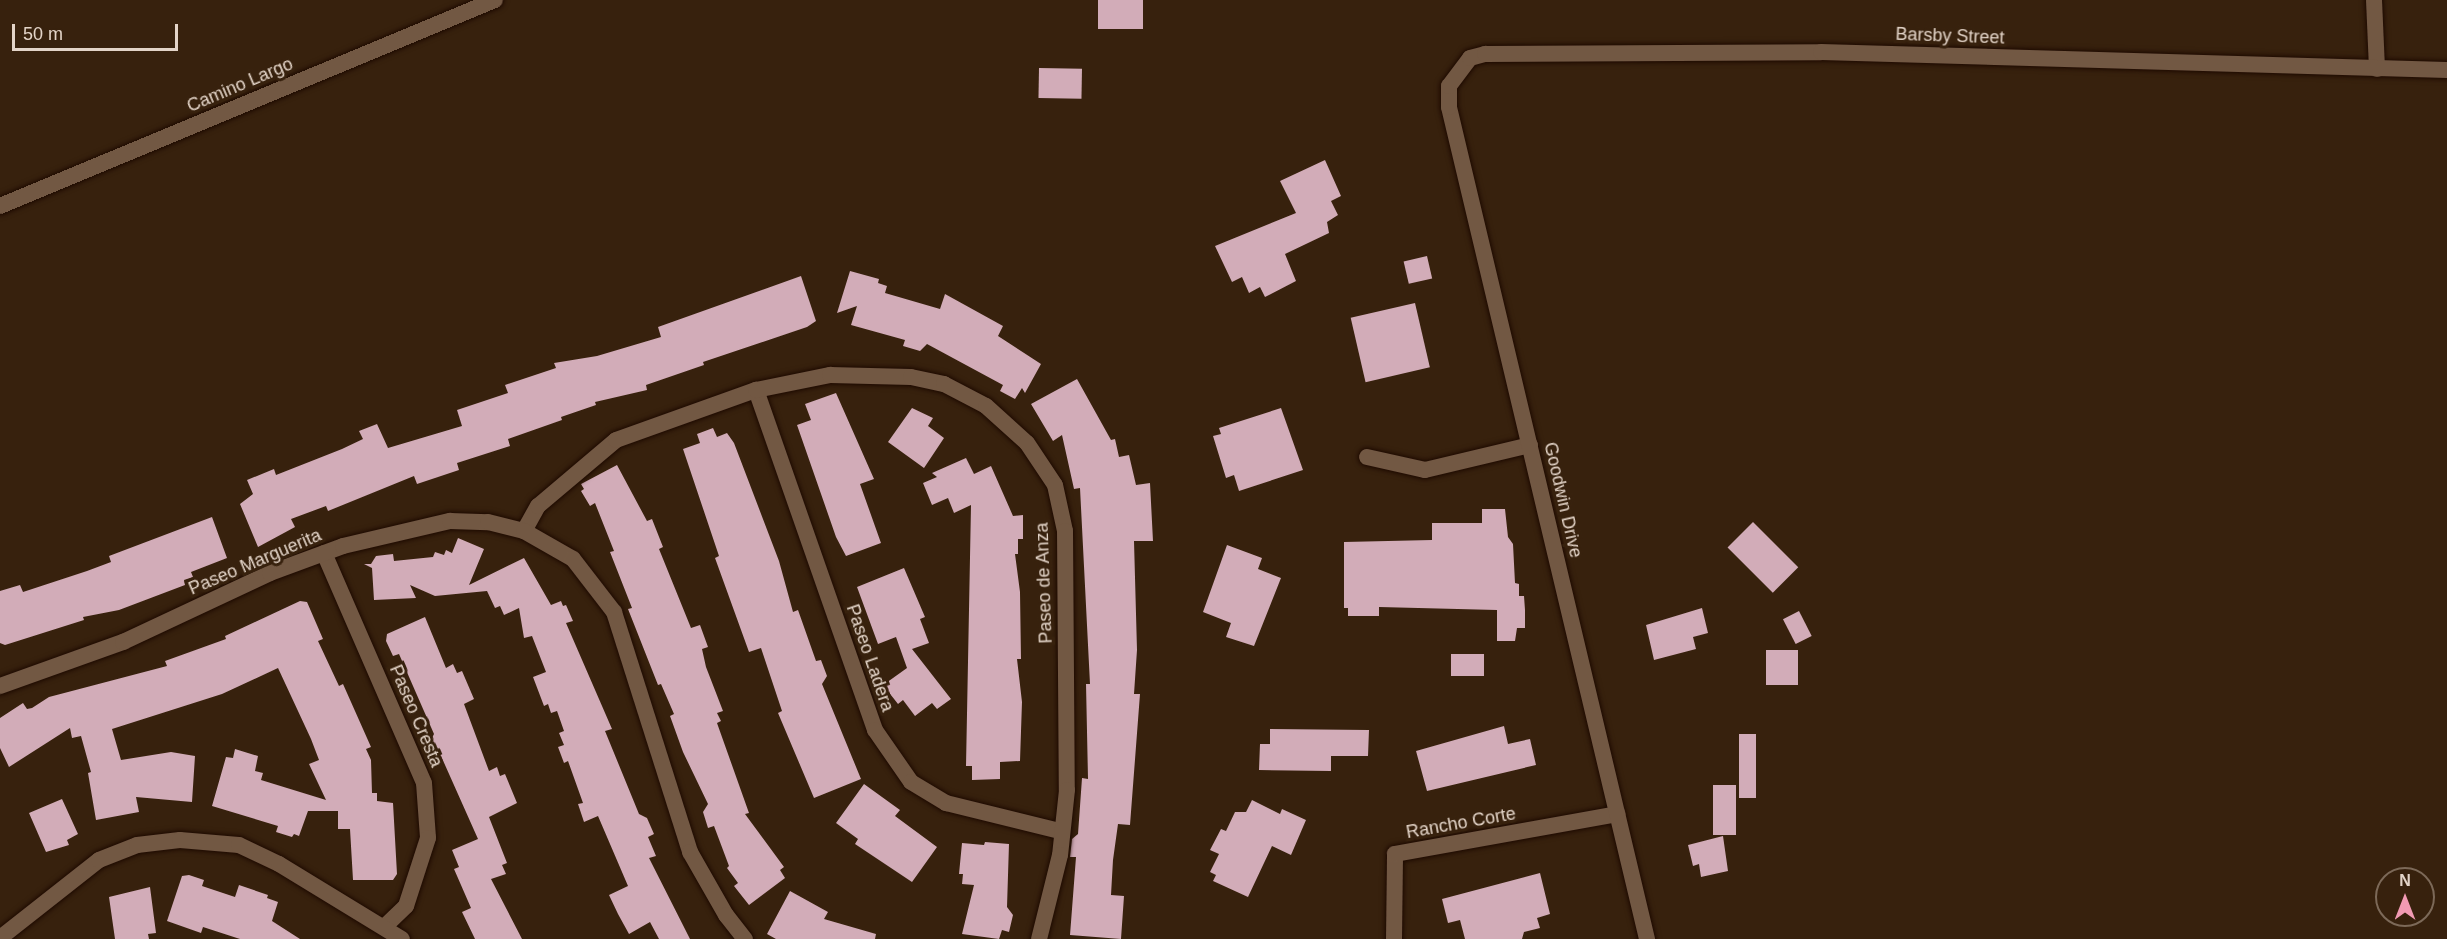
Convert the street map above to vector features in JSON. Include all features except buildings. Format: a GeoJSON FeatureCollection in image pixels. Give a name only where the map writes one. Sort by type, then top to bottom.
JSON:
{"type":"FeatureCollection","features":[{"type":"Feature","properties":{"kind":"street","name":"Camino Largo"},"geometry":{"type":"LineString","coordinates":[[0,206],[495,0]]}},
{"type":"Feature","properties":{"kind":"street"},"geometry":{"type":"LineString","coordinates":[[2374,0],[2377,69]]}},
{"type":"Feature","properties":{"kind":"street","name":"Barsby Street"},"geometry":{"type":"LineString","coordinates":[[1459,70],[1470,58],[1485,54],[1809,52],[2447,70]]}},
{"type":"Feature","properties":{"kind":"street","name":"Goodwin Drive"},"geometry":{"type":"LineString","coordinates":[[1459,70],[1449,86],[1449,107],[1647,939]]}},
{"type":"Feature","properties":{"kind":"street","name":"Paseo de Anza"},"geometry":{"type":"LineString","coordinates":[[524,531],[538,506],[616,440],[756,390],[830,375],[911,377],[944,384],[986,406],[1027,443],[1055,485],[1065,531],[1067,790],[1060,831],[1060,855],[1039,939]]}},
{"type":"Feature","properties":{"kind":"street","name":"Paseo Ladera"},"geometry":{"type":"LineString","coordinates":[[756,390],[875,730],[911,782],[946,803],[1060,831]]}},
{"type":"Feature","properties":{"kind":"street"},"geometry":{"type":"LineString","coordinates":[[1367,457],[1425,470],[1530,445]]}},
{"type":"Feature","properties":{"kind":"street","name":"Paseo Marguerita"},"geometry":{"type":"LineString","coordinates":[[0,686],[123,642],[270,573],[324,553],[450,520],[488,522],[524,531],[573,559],[614,612],[690,852],[726,915],[745,939]]}},
{"type":"Feature","properties":{"kind":"street","name":"Paseo Cresta"},"geometry":{"type":"LineString","coordinates":[[324,553],[424,783],[428,838],[406,906],[384,927]]}},
{"type":"Feature","properties":{"kind":"street","name":"Rancho Corte"},"geometry":{"type":"LineString","coordinates":[[1394,939],[1395,854],[1617,814]]}},
{"type":"Feature","properties":{"kind":"street"},"geometry":{"type":"LineString","coordinates":[[0,938],[18,927],[99,860],[137,845],[180,840],[239,845],[279,864],[402,939]]}}]}
